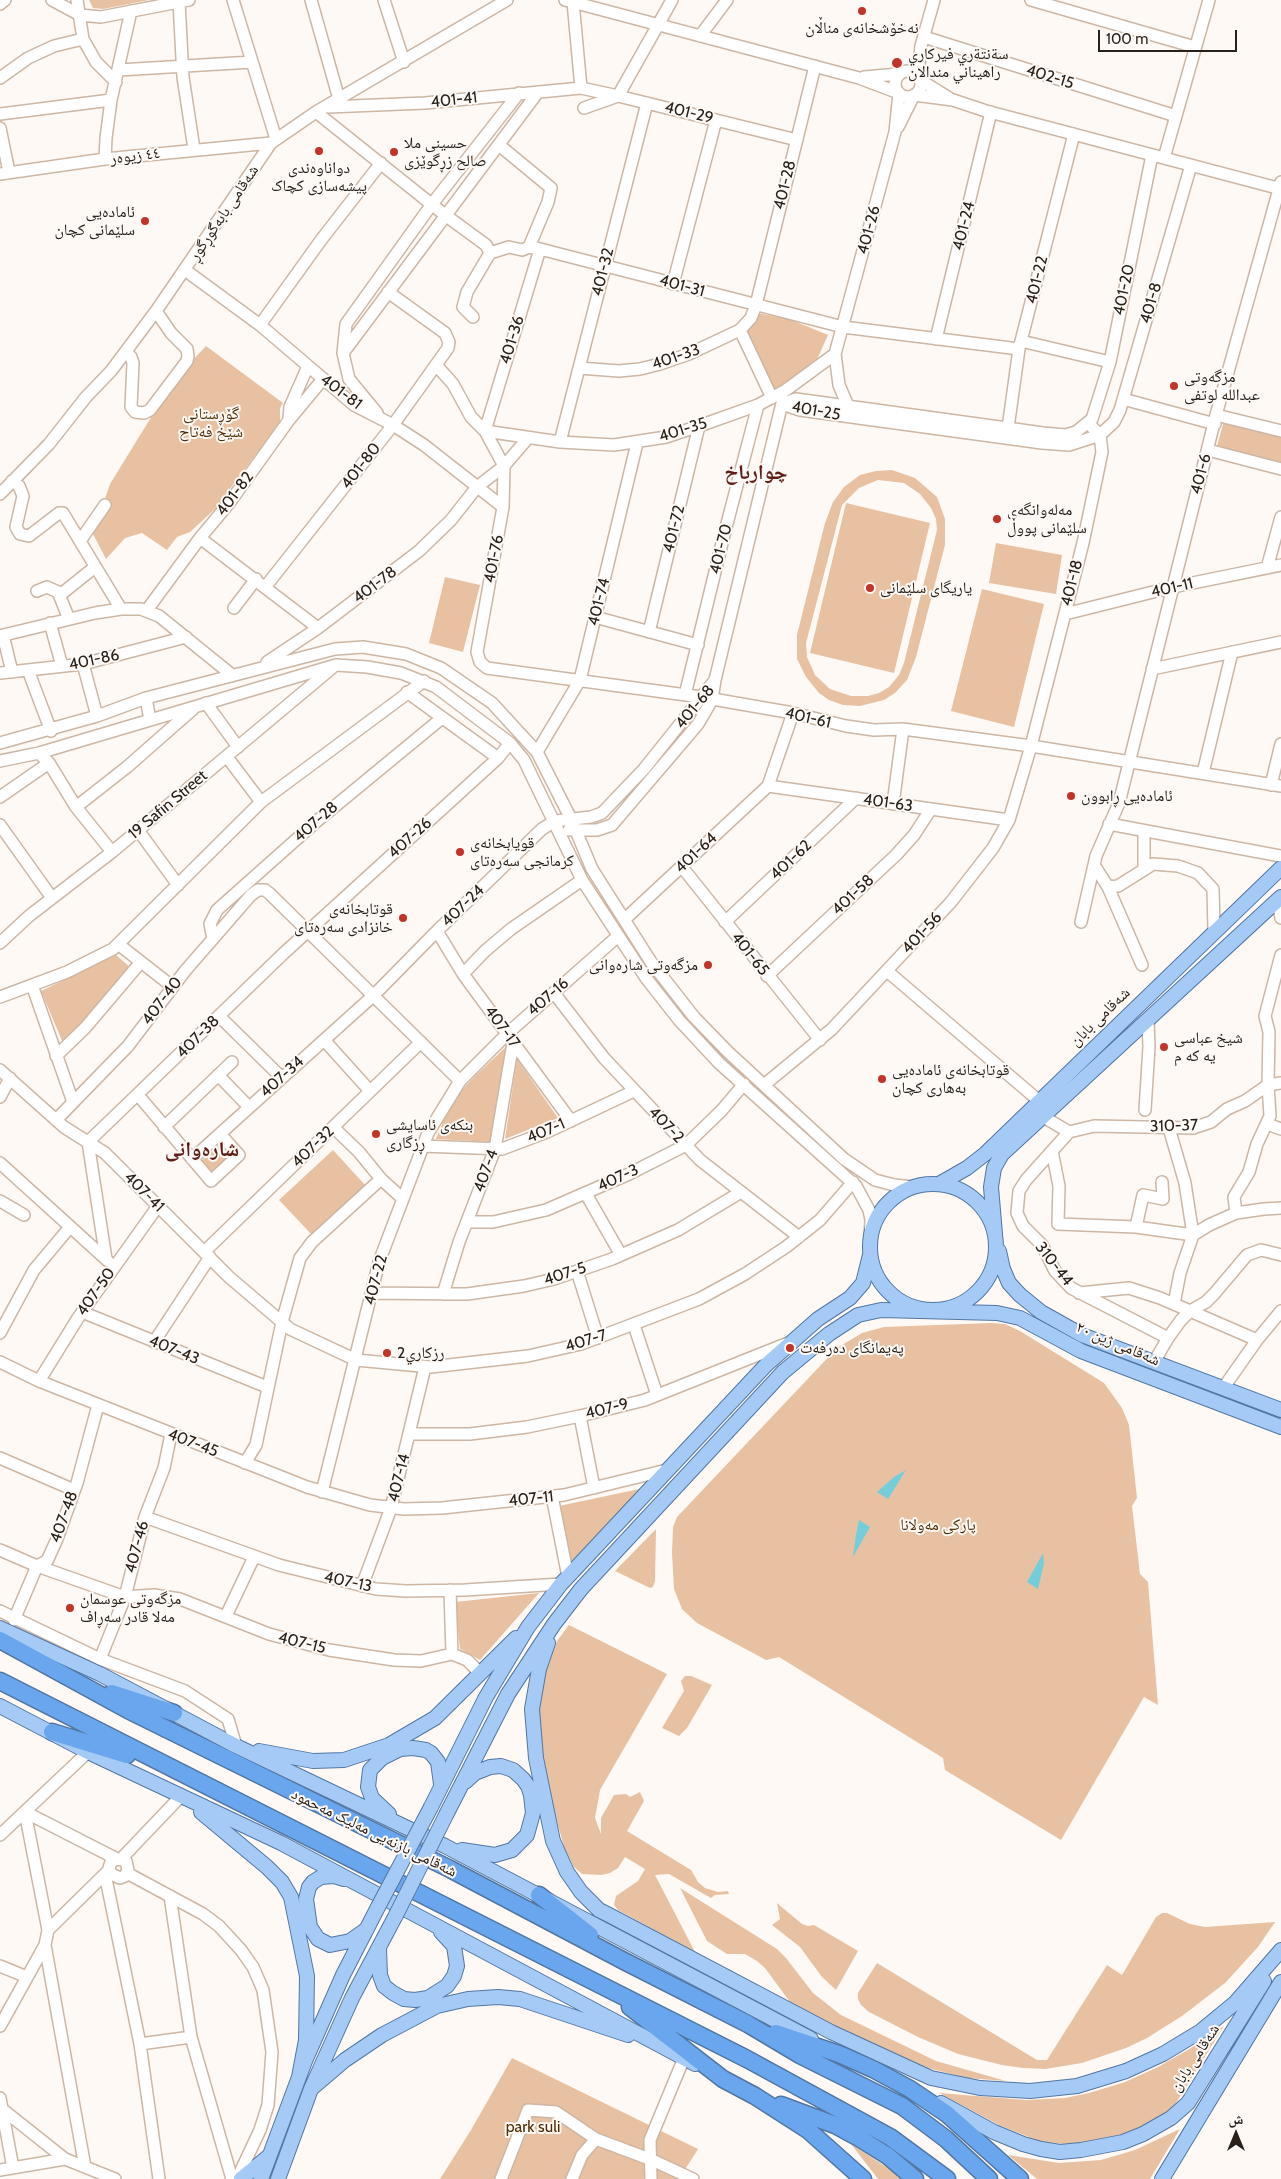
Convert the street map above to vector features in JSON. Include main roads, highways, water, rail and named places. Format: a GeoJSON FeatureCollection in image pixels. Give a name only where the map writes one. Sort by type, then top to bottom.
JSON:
{"type":"FeatureCollection","features":[{"type":"Feature","properties":{"kind":"highway","name":"شەقامی بازنەیی مەلیک مەحمود"},"geometry":{"type":"LineString","coordinates":[[0,1640],[195,1744],[450,1869],[748,2024]]}},
{"type":"Feature","properties":{"kind":"highway","name":"شەقامی بازنەیی مەلیک مەحمود"},"geometry":{"type":"LineString","coordinates":[[0,1682],[598,1983]]}},
{"type":"Feature","properties":{"kind":"highway"},"geometry":{"type":"LineString","coordinates":[[76,1682],[174,1713]]}},
{"type":"Feature","properties":{"kind":"highway"},"geometry":{"type":"LineString","coordinates":[[52,1732],[176,1771]]}},
{"type":"Feature","properties":{"kind":"highway"},"geometry":{"type":"LineString","coordinates":[[539,1895],[624,1961]]}},
{"type":"Feature","properties":{"kind":"highway"},"geometry":{"type":"LineString","coordinates":[[598,1983],[723,2079],[755,2096],[808,2130],[863,2179]]}},
{"type":"Feature","properties":{"kind":"highway"},"geometry":{"type":"LineString","coordinates":[[598,1983],[851,2113],[890,2137],[947,2179]]}},
{"type":"Feature","properties":{"kind":"highway"},"geometry":{"type":"LineString","coordinates":[[748,2024],[839,2054],[873,2069],[910,2089],[947,2114],[1020,2179]]}},
{"type":"Feature","properties":{"kind":"highway"},"geometry":{"type":"LineString","coordinates":[[748,2024],[800,2055],[902,2106],[946,2139],[989,2179]]}},
{"type":"Feature","properties":{"kind":"highway"},"geometry":{"type":"LineString","coordinates":[[755,2096],[835,2125],[888,2156],[915,2179]]}},
{"type":"Feature","properties":{"kind":"main road","name":"شەقامی بابان"},"geometry":{"type":"LineString","coordinates":[[939,1184],[976,1162],[1038,1100],[1281,868]]}},
{"type":"Feature","properties":{"kind":"main road","name":"شەقامی بابان"},"geometry":{"type":"LineString","coordinates":[[996,1237],[990,1197],[994,1168],[1002,1154],[1280,898]]}},
{"type":"Feature","properties":{"kind":"main road"},"geometry":{"type":"LineString","coordinates":[[260,2179],[299,2076],[344,1975],[486,1697],[528,1627],[564,1581],[766,1365],[818,1320],[850,1298],[859,1288],[863,1283],[870,1255],[870,1237],[875,1220],[897,1194],[912,1187],[939,1184],[955,1187],[975,1200],[990,1219],[996,1237],[996,1255],[993,1268],[978,1292],[966,1301],[938,1311],[868,1312],[845,1322],[811,1348],[759,1397],[687,1477],[581,1589],[554,1624],[508,1694],[352,1998],[311,2089],[278,2179]]}},
{"type":"Feature","properties":{"kind":"main road","name":"شەقامی ژین ٢٠"},"geometry":{"type":"LineString","coordinates":[[996,1237],[1003,1269],[1010,1283],[1020,1295],[1041,1312],[1082,1335],[1281,1410]]}},
{"type":"Feature","properties":{"kind":"main road"},"geometry":{"type":"LineString","coordinates":[[870,1255],[874,1270],[882,1285],[893,1296],[907,1305],[938,1311]]}},
{"type":"Feature","properties":{"kind":"main road","name":"شەقامی ژین ٢٠"},"geometry":{"type":"LineString","coordinates":[[938,1311],[997,1313],[1020,1318],[1081,1351],[1281,1427]]}},
{"type":"Feature","properties":{"kind":"main road"},"geometry":{"type":"LineString","coordinates":[[554,1624],[539,1669],[532,1708],[536,1758],[553,1841],[567,1872],[588,1899],[600,1910],[831,2032],[896,2064],[940,2080],[980,2088],[1011,2091],[1054,2089],[1094,2082],[1126,2071],[1163,2054],[1201,2031],[1221,2016],[1254,1983],[1281,1952]]}},
{"type":"Feature","properties":{"kind":"main road"},"geometry":{"type":"LineString","coordinates":[[236,1746],[274,1755],[314,1761],[344,1760],[389,1745],[423,1726],[445,1709],[528,1627]]}},
{"type":"Feature","properties":{"kind":"main road"},"geometry":{"type":"LineString","coordinates":[[0,1628],[100,1674],[236,1746],[445,1846],[839,2054]]}},
{"type":"Feature","properties":{"kind":"main road"},"geometry":{"type":"LineString","coordinates":[[0,1706],[88,1752],[281,1843],[723,2079]]}},
{"type":"Feature","properties":{"kind":"main road"},"geometry":{"type":"LineString","coordinates":[[406,1827],[385,1811],[370,1792],[368,1776],[373,1765],[400,1749],[426,1750],[438,1762],[441,1774],[440,1787]]}},
{"type":"Feature","properties":{"kind":"main road"},"geometry":{"type":"LineString","coordinates":[[445,1846],[489,1855],[500,1855],[518,1846],[530,1828],[533,1813],[531,1795],[523,1779],[513,1770],[501,1766],[484,1768],[461,1786]]}},
{"type":"Feature","properties":{"kind":"main road"},"geometry":{"type":"LineString","coordinates":[[181,1796],[226,1831],[267,1867],[282,1882],[291,1897],[307,1976],[306,2040],[299,2076]]}},
{"type":"Feature","properties":{"kind":"main road"},"geometry":{"type":"LineString","coordinates":[[362,1885],[334,1876],[317,1879],[306,1893],[306,1909],[314,1933],[323,1942],[330,1944],[350,1941],[369,1927]]}},
{"type":"Feature","properties":{"kind":"main road"},"geometry":{"type":"LineString","coordinates":[[380,1943],[378,1964],[380,1975],[384,1986],[393,1993],[404,1999],[415,2000],[428,1998],[446,1986],[454,1976],[457,1966],[454,1946],[443,1933],[411,1911]]}},
{"type":"Feature","properties":{"kind":"main road"},"geometry":{"type":"LineString","coordinates":[[628,1942],[653,1938]]}},
{"type":"Feature","properties":{"kind":"main road","name":"شەقامی بابان"},"geometry":{"type":"LineString","coordinates":[[910,2089],[994,2132],[1041,2149],[1060,2152],[1123,2142],[1143,2134],[1171,2118],[1188,2103],[1281,1952]]}},
{"type":"Feature","properties":{"kind":"main road"},"geometry":{"type":"LineString","coordinates":[[1162,2179],[1281,1982]]}},
{"type":"Feature","properties":{"kind":"main road"},"geometry":{"type":"LineString","coordinates":[[311,2089],[346,2060],[382,2035],[437,2006],[468,1999],[498,1997],[520,1999],[594,2025],[657,2044]]}},
{"type":"Feature","properties":{"kind":"main road"},"geometry":{"type":"LineString","coordinates":[[241,2179],[269,2157]]}},
{"type":"Feature","properties":{"kind":"water"},"geometry":{"type":"Polygon","coordinates":[[[906,1470],[888,1499],[877,1492],[894,1477],[906,1470]]]}},
{"type":"Feature","properties":{"kind":"water"},"geometry":{"type":"Polygon","coordinates":[[[859,1520],[870,1527],[853,1557],[856,1535],[859,1520]]]}},
{"type":"Feature","properties":{"kind":"water"},"geometry":{"type":"Polygon","coordinates":[[[1043,1553],[1044,1563],[1038,1589],[1027,1582],[1043,1553]]]}},
{"type":"Feature","properties":{"kind":"place","name":"نەخۆشخانەی مناڵان"},"geometry":{"type":"Point","coordinates":[862,11]}},
{"type":"Feature","properties":{"kind":"place","name":"سةنتةري فيركاري راهيناني مندالان"},"geometry":{"type":"Point","coordinates":[897,63]}},
{"type":"Feature","properties":{"kind":"place","name":"دواناوەندی پیشەسازی کچاک"},"geometry":{"type":"Point","coordinates":[319,151]}},
{"type":"Feature","properties":{"kind":"place","name":"حسینی ملا صالح زڕگوێزی"},"geometry":{"type":"Point","coordinates":[394,152]}},
{"type":"Feature","properties":{"kind":"place","name":"ئامادەیی سلێمانی کچان"},"geometry":{"type":"Point","coordinates":[145,221]}},
{"type":"Feature","properties":{"kind":"place","name":"مزگەوتی عبداللە لوتفی"},"geometry":{"type":"Point","coordinates":[1174,386]}},
{"type":"Feature","properties":{"kind":"place","name":"مەلەوانگەی سلێمانی پووڵ"},"geometry":{"type":"Point","coordinates":[997,519]}},
{"type":"Feature","properties":{"kind":"place","name":"یاریگای سلێمانی"},"geometry":{"type":"Point","coordinates":[870,588]}},
{"type":"Feature","properties":{"kind":"place","name":"ئامادەیی ڕابوون"},"geometry":{"type":"Point","coordinates":[1071,796]}},
{"type":"Feature","properties":{"kind":"place","name":"قویابخانەی کرمانجی سەرەتای"},"geometry":{"type":"Point","coordinates":[460,852]}},
{"type":"Feature","properties":{"kind":"place","name":"قوتابخانەی خانزادی سەرەتای"},"geometry":{"type":"Point","coordinates":[403,918]}},
{"type":"Feature","properties":{"kind":"place","name":"مزگەوتی شارەوانی"},"geometry":{"type":"Point","coordinates":[708,965]}},
{"type":"Feature","properties":{"kind":"place","name":"شیخ عباسی یه که م"},"geometry":{"type":"Point","coordinates":[1164,1047]}},
{"type":"Feature","properties":{"kind":"place","name":"قوتابخانەی ئامادەیی بەهاری کچان"},"geometry":{"type":"Point","coordinates":[882,1079]}},
{"type":"Feature","properties":{"kind":"place","name":"بنکەی ئاسایشی ڕزگاری"},"geometry":{"type":"Point","coordinates":[376,1134]}},
{"type":"Feature","properties":{"kind":"place","name":"پەیمانگای دەرفەت"},"geometry":{"type":"Point","coordinates":[790,1348]}},
{"type":"Feature","properties":{"kind":"place","name":"رزكاري2"},"geometry":{"type":"Point","coordinates":[387,1353]}},
{"type":"Feature","properties":{"kind":"place","name":"مزگەوتی عوسمان مەلا قادر سەڕاف"},"geometry":{"type":"Point","coordinates":[70,1608]}},
{"type":"Feature","properties":{"kind":"district","name":"چوارباخ"},"geometry":{"type":"Point","coordinates":[756,473]}},
{"type":"Feature","properties":{"kind":"district","name":"شارەوانی"},"geometry":{"type":"Point","coordinates":[202,1150]}},
{"type":"Feature","properties":{"kind":"park label","name":"گۆڕستانی شێخ فەتاح"},"geometry":{"type":"Point","coordinates":[211,423]}},
{"type":"Feature","properties":{"kind":"park label","name":"پارکی مەولانا"},"geometry":{"type":"Point","coordinates":[938,1525]}},
{"type":"Feature","properties":{"kind":"park label","name":"park suli"},"geometry":{"type":"Point","coordinates":[533,2127]}}]}
